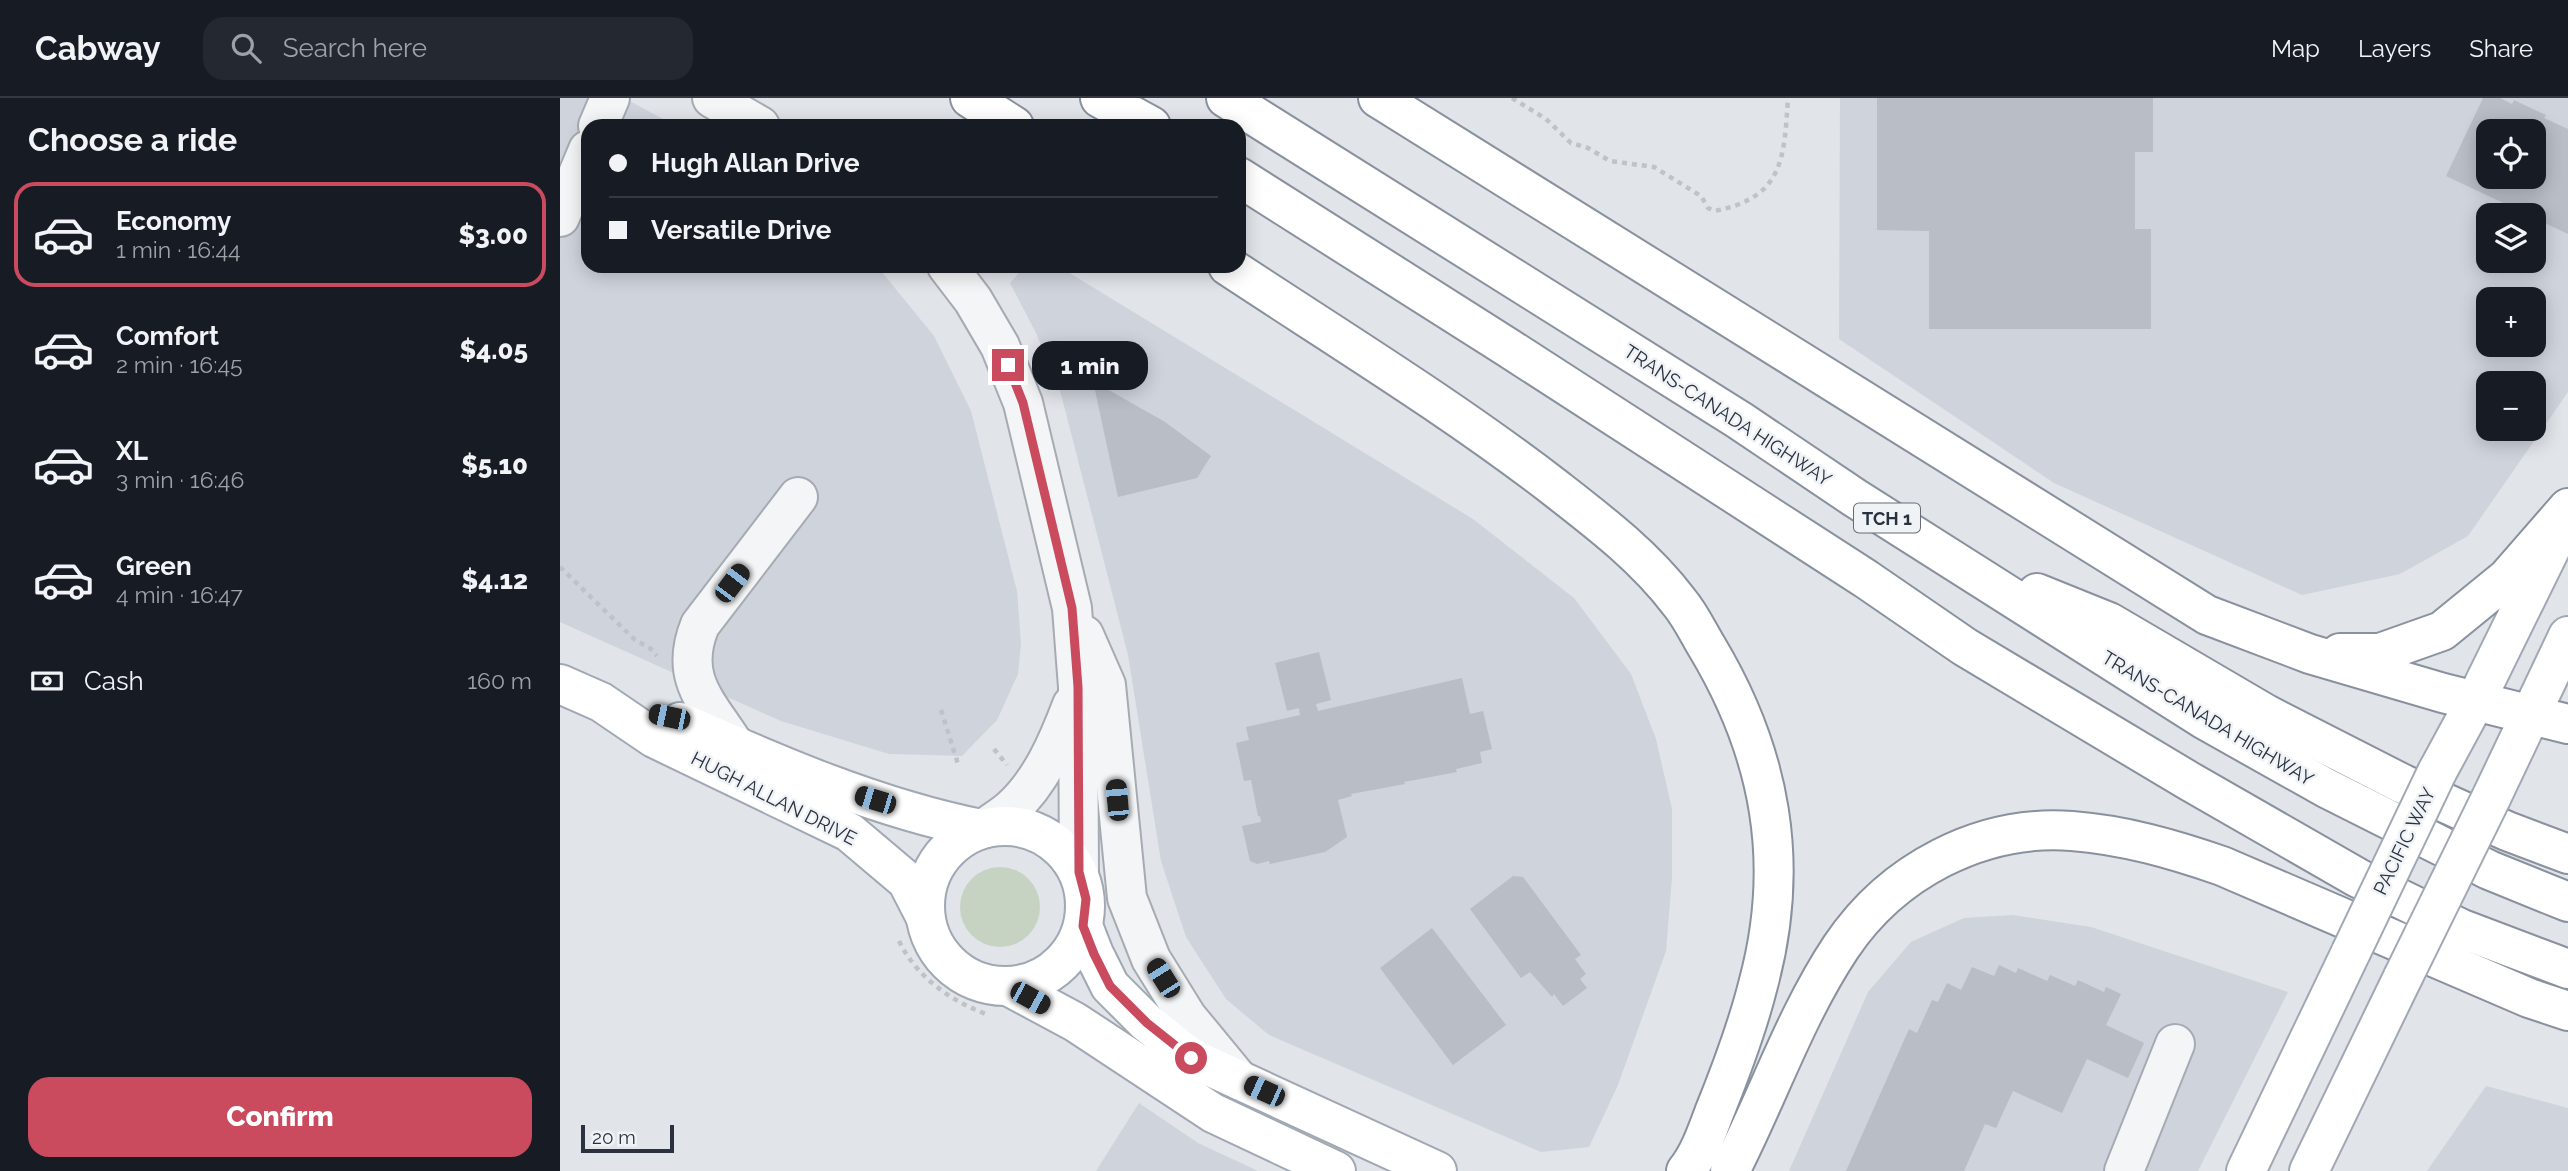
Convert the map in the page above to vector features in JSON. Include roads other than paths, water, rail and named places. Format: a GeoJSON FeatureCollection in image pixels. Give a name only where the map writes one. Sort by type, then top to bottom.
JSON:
{"type":"FeatureCollection","features":[{"type":"Feature","properties":{"kind":"main road"},"geometry":{"type":"LineString","coordinates":[[970,98],[1003,119]]}},
{"type":"Feature","properties":{"kind":"main road"},"geometry":{"type":"LineString","coordinates":[[1100,98],[1138,119]]}},
{"type":"Feature","properties":{"kind":"main road","name":"TRANS-CANADA HIGHWAY"},"geometry":{"type":"LineString","coordinates":[[1226,98],[1728,413],[1943,554],[2205,720],[2326,788],[2489,870],[2568,902]]}},
{"type":"Feature","properties":{"kind":"main road"},"geometry":{"type":"LineString","coordinates":[[1378,98],[2207,615],[2310,654],[2568,724]]}},
{"type":"Feature","properties":{"kind":"main road"},"geometry":{"type":"LineString","coordinates":[[1246,181],[1530,361],[1866,579],[1965,647],[2189,781],[2358,878],[2462,929],[2568,969]]}},
{"type":"Feature","properties":{"kind":"main road"},"geometry":{"type":"LineString","coordinates":[[1238,273],[1504,449],[1612,531],[1646,563],[1681,603],[1725,677],[1738,705],[1767,797],[1774,843],[1775,891],[1769,945],[1748,1024],[1708,1129],[1686,1171]]}},
{"type":"Feature","properties":{"kind":"main road"},"geometry":{"type":"LineString","coordinates":[[2310,654],[2380,653],[2442,631],[2507,578],[2568,508]]}},
{"type":"Feature","properties":{"kind":"main road","name":"PACIFIC WAY"},"geometry":{"type":"LineString","coordinates":[[2246,1171],[2437,772],[2476,700],[2568,514]]}},
{"type":"Feature","properties":{"kind":"main road"},"geometry":{"type":"LineString","coordinates":[[1943,554],[2109,622],[2266,714],[2365,765],[2507,831],[2568,854]]}},
{"type":"Feature","properties":{"kind":"main road"},"geometry":{"type":"LineString","coordinates":[[2309,1171],[2568,636]]}},
{"type":"Feature","properties":{"kind":"main road","name":"HUGH ALLAN DRIVE"},"geometry":{"type":"LineString","coordinates":[[560,684],[601,702],[654,738],[849,832],[907,881],[910,924]]}},
{"type":"Feature","properties":{"kind":"main road","name":"HUGH ALLAN DRIVE"},"geometry":{"type":"LineString","coordinates":[[601,702],[669,717],[831,786],[942,821],[983,828]]}},
{"type":"Feature","properties":{"kind":"main road"},"geometry":{"type":"LineString","coordinates":[[1001,1002],[1056,969],[1073,950],[1083,926],[1086,899],[1079,872],[1066,852],[1048,837],[1027,828],[1004,825],[983,828],[961,838],[944,853],[932,872],[925,894],[910,924],[931,938],[943,958],[962,974],[984,984],[1001,1002],[1075,1022],[1213,1113],[1336,1171]]}},
{"type":"Feature","properties":{"kind":"main road"},"geometry":{"type":"LineString","coordinates":[[1737,1162],[1822,977],[1859,924],[1906,879],[1931,863],[1967,845],[2029,832],[2071,831],[2109,836],[2146,842],[2187,854],[2222,866],[2504,987],[2568,1011]]}},
{"type":"Feature","properties":{"kind":"main road"},"geometry":{"type":"LineString","coordinates":[[1083,926],[1110,986],[1191,1058],[1437,1171]]}},
{"type":"Feature","properties":{"kind":"street"},"geometry":{"type":"LineString","coordinates":[[601,119],[610,98]]}},
{"type":"Feature","properties":{"kind":"street"},"geometry":{"type":"LineString","coordinates":[[712,98],[748,119]]}},
{"type":"Feature","properties":{"kind":"street"},"geometry":{"type":"LineString","coordinates":[[560,218],[581,167]]}},
{"type":"Feature","properties":{"kind":"street"},"geometry":{"type":"LineString","coordinates":[[952,273],[973,300],[1000,346],[1023,403],[1072,608],[1078,687],[1079,872]]}},
{"type":"Feature","properties":{"kind":"street"},"geometry":{"type":"LineString","coordinates":[[735,746],[699,691],[690,659],[693,641],[700,625],[798,497]]}},
{"type":"Feature","properties":{"kind":"street"},"geometry":{"type":"LineString","coordinates":[[1072,608],[1106,685],[1126,898],[1151,959],[1187,1017],[1238,1080]]}},
{"type":"Feature","properties":{"kind":"street"},"geometry":{"type":"LineString","coordinates":[[983,828],[1012,808],[1033,783],[1052,752],[1078,687]]}},
{"type":"Feature","properties":{"kind":"street"},"geometry":{"type":"LineString","coordinates":[[2124,1171],[2175,1044]]}}]}
